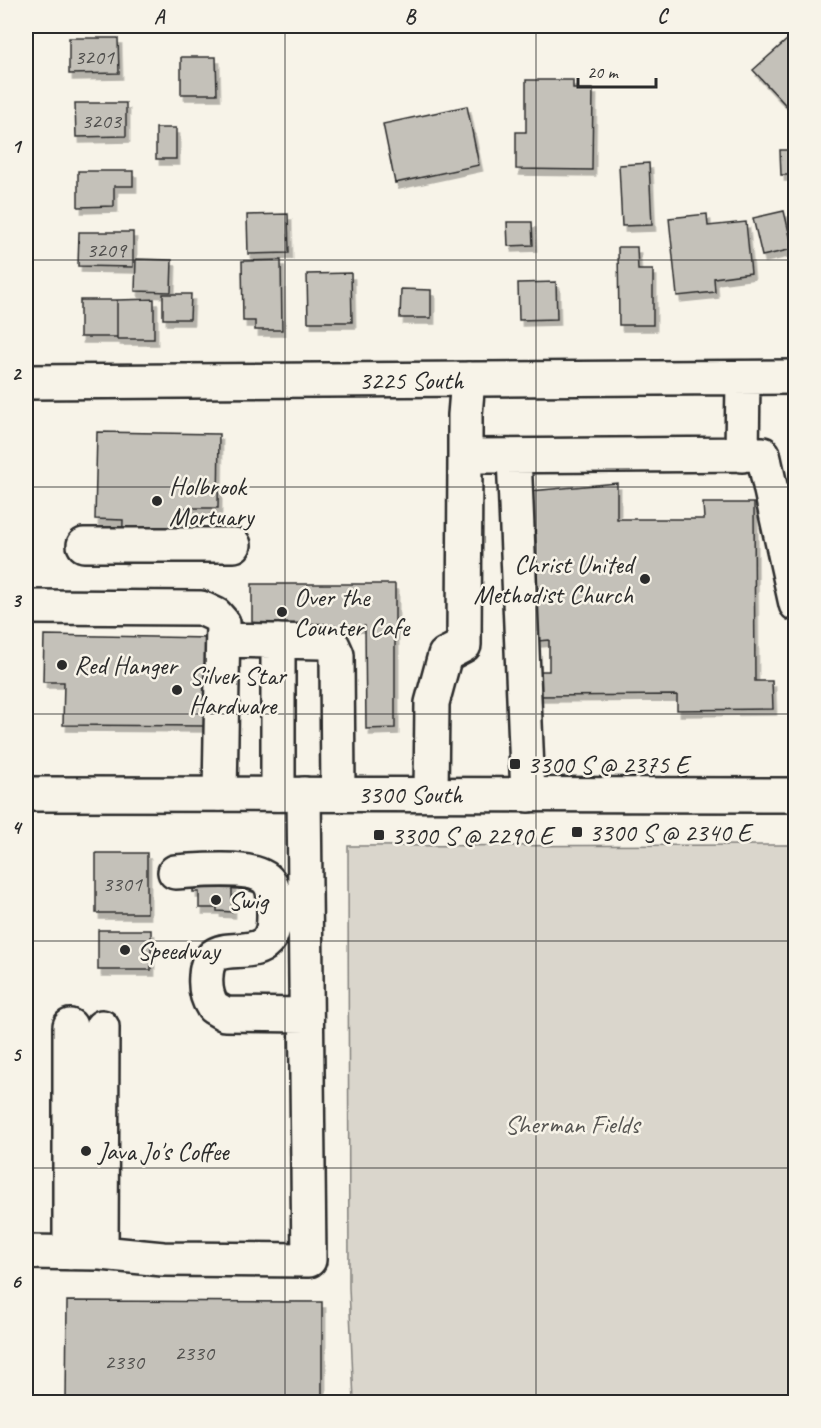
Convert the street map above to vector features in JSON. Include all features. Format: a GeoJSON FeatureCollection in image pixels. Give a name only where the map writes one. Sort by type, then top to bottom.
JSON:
{"type":"FeatureCollection","features":[{"type":"Feature","properties":{"kind":"street","name":"3225 South"},"geometry":{"type":"LineString","coordinates":[[26,382],[795,377]]}},
{"type":"Feature","properties":{"kind":"street"},"geometry":{"type":"LineString","coordinates":[[742,455],[743,378]]}},
{"type":"Feature","properties":{"kind":"street"},"geometry":{"type":"LineString","coordinates":[[431,794],[432,703],[445,656],[464,645],[465,415],[468,379]]}},
{"type":"Feature","properties":{"kind":"street"},"geometry":{"type":"LineString","coordinates":[[465,456],[763,454],[795,604]]}},
{"type":"Feature","properties":{"kind":"street"},"geometry":{"type":"LineString","coordinates":[[514,456],[528,795]]}},
{"type":"Feature","properties":{"kind":"street"},"geometry":{"type":"LineString","coordinates":[[84,545],[234,545]]}},
{"type":"Feature","properties":{"kind":"street"},"geometry":{"type":"LineString","coordinates":[[26,607],[201,608],[216,615],[223,623],[220,794]]}},
{"type":"Feature","properties":{"kind":"street"},"geometry":{"type":"LineString","coordinates":[[223,640],[323,642],[333,646],[337,656],[338,794]]}},
{"type":"Feature","properties":{"kind":"street"},"geometry":{"type":"LineString","coordinates":[[26,1252],[85,1253],[163,1259],[309,1260],[306,1015],[278,641]]}},
{"type":"Feature","properties":{"kind":"street","name":"3300 South"},"geometry":{"type":"LineString","coordinates":[[26,794],[795,795]]}},
{"type":"Feature","properties":{"kind":"street"},"geometry":{"type":"LineString","coordinates":[[175,872],[252,872],[265,878],[272,888],[273,931],[264,943],[220,952],[209,962],[207,989],[213,1007],[225,1014],[306,1015]]}},
{"type":"Feature","properties":{"kind":"street"},"geometry":{"type":"LineString","coordinates":[[70,1026],[85,1253]]}},
{"type":"Feature","properties":{"kind":"street"},"geometry":{"type":"LineString","coordinates":[[85,1253],[102,1027]]}},
{"type":"Feature","properties":{"kind":"green space","name":"Sherman Fields"},"geometry":{"type":"Polygon","coordinates":[[[795,845],[795,1402],[354,1402],[349,1288],[348,846],[795,845]]]}},
{"type":"Feature","properties":{"kind":"building"},"geometry":{"type":"Polygon","coordinates":[[[796,32],[796,116],[753,70],[796,32]]]}},
{"type":"Feature","properties":{"kind":"building"},"geometry":{"type":"Polygon","coordinates":[[[69,38],[118,38],[119,73],[69,74],[69,38]]]}},
{"type":"Feature","properties":{"kind":"building"},"geometry":{"type":"Polygon","coordinates":[[[181,57],[216,57],[217,94],[181,94],[181,57]]]}},
{"type":"Feature","properties":{"kind":"building"},"geometry":{"type":"Polygon","coordinates":[[[526,80],[573,80],[573,89],[593,89],[592,170],[516,169],[516,132],[526,132],[526,80]]]}},
{"type":"Feature","properties":{"kind":"building"},"geometry":{"type":"Polygon","coordinates":[[[75,103],[126,103],[126,136],[76,137],[75,103]]]}},
{"type":"Feature","properties":{"kind":"building"},"geometry":{"type":"Polygon","coordinates":[[[467,106],[479,165],[395,183],[383,124],[467,106]]]}},
{"type":"Feature","properties":{"kind":"building"},"geometry":{"type":"Polygon","coordinates":[[[156,128],[176,128],[176,159],[156,159],[156,128]]]}},
{"type":"Feature","properties":{"kind":"building"},"geometry":{"type":"Polygon","coordinates":[[[780,150],[796,150],[796,175],[781,175],[780,150]]]}},
{"type":"Feature","properties":{"kind":"building"},"geometry":{"type":"Polygon","coordinates":[[[649,163],[652,225],[622,226],[619,165],[649,163]]]}},
{"type":"Feature","properties":{"kind":"building"},"geometry":{"type":"Polygon","coordinates":[[[78,171],[133,171],[133,186],[114,186],[114,206],[78,207],[78,171]]]}},
{"type":"Feature","properties":{"kind":"building"},"geometry":{"type":"Polygon","coordinates":[[[792,192],[796,192],[796,212],[793,212],[792,192]]]}},
{"type":"Feature","properties":{"kind":"building"},"geometry":{"type":"Polygon","coordinates":[[[784,211],[793,249],[762,256],[753,218],[784,211]]]}},
{"type":"Feature","properties":{"kind":"building"},"geometry":{"type":"Polygon","coordinates":[[[288,214],[289,253],[248,254],[247,215],[288,214]]]}},
{"type":"Feature","properties":{"kind":"building"},"geometry":{"type":"Polygon","coordinates":[[[707,214],[708,226],[746,222],[751,273],[714,278],[715,292],[677,296],[669,218],[707,214]]]}},
{"type":"Feature","properties":{"kind":"building"},"geometry":{"type":"Polygon","coordinates":[[[507,222],[532,222],[533,245],[508,246],[507,222]]]}},
{"type":"Feature","properties":{"kind":"building"},"geometry":{"type":"Polygon","coordinates":[[[79,232],[133,232],[133,267],[78,266],[79,232]]]}},
{"type":"Feature","properties":{"kind":"building"},"geometry":{"type":"Polygon","coordinates":[[[618,247],[637,247],[638,270],[653,270],[653,325],[619,325],[618,247]]]}},
{"type":"Feature","properties":{"kind":"building"},"geometry":{"type":"Polygon","coordinates":[[[136,259],[172,260],[171,292],[135,291],[136,259]]]}},
{"type":"Feature","properties":{"kind":"building"},"geometry":{"type":"Polygon","coordinates":[[[281,260],[282,330],[255,330],[255,321],[243,321],[242,261],[281,260]]]}},
{"type":"Feature","properties":{"kind":"building"},"geometry":{"type":"Polygon","coordinates":[[[351,273],[352,322],[308,322],[307,274],[351,273]]]}},
{"type":"Feature","properties":{"kind":"building"},"geometry":{"type":"Polygon","coordinates":[[[556,282],[557,319],[519,320],[518,283],[556,282]]]}},
{"type":"Feature","properties":{"kind":"building"},"geometry":{"type":"Polygon","coordinates":[[[401,289],[431,290],[431,318],[400,318],[401,289]]]}},
{"type":"Feature","properties":{"kind":"building"},"geometry":{"type":"Polygon","coordinates":[[[163,294],[191,294],[190,319],[163,319],[163,294]]]}},
{"type":"Feature","properties":{"kind":"building"},"geometry":{"type":"Polygon","coordinates":[[[154,299],[154,339],[117,339],[117,300],[154,299]]]}},
{"type":"Feature","properties":{"kind":"building"},"geometry":{"type":"Polygon","coordinates":[[[80,300],[117,300],[117,337],[80,337],[80,300]]]}},
{"type":"Feature","properties":{"kind":"building","name":"Holbrook Mortuary"},"geometry":{"type":"Polygon","coordinates":[[[97,432],[219,434],[218,508],[185,508],[185,532],[122,559],[123,520],[95,519],[97,432]]]}},
{"type":"Feature","properties":{"kind":"building","name":"Christ United Methodist Church"},"geometry":{"type":"Polygon","coordinates":[[[617,483],[617,519],[704,519],[703,503],[754,503],[755,681],[772,681],[773,709],[677,710],[677,695],[535,696],[534,671],[549,671],[549,640],[538,641],[531,491],[617,483]]]}},
{"type":"Feature","properties":{"kind":"building"},"geometry":{"type":"Polygon","coordinates":[[[252,584],[395,584],[395,728],[366,729],[365,626],[252,627],[252,584]]]}},
{"type":"Feature","properties":{"kind":"building"},"geometry":{"type":"Polygon","coordinates":[[[44,635],[209,638],[208,726],[63,725],[64,682],[43,682],[44,635]]]}},
{"type":"Feature","properties":{"kind":"building","name":"Speedway"},"geometry":{"type":"Polygon","coordinates":[[[96,853],[147,853],[147,913],[96,913],[96,853]]]}},
{"type":"Feature","properties":{"kind":"building","name":"Swig"},"geometry":{"type":"Polygon","coordinates":[[[193,880],[232,882],[232,912],[217,911],[217,908],[199,908],[199,892],[193,892],[193,880]]]}},
{"type":"Feature","properties":{"kind":"building","name":"Speedway"},"geometry":{"type":"Polygon","coordinates":[[[98,930],[151,930],[151,970],[98,970],[98,930]]]}},
{"type":"Feature","properties":{"kind":"building"},"geometry":{"type":"Polygon","coordinates":[[[67,1301],[322,1302],[322,1402],[66,1402],[67,1301]]]}},
{"type":"Feature","properties":{"kind":"place","name":"Holbrook Mortuary"},"geometry":{"type":"Point","coordinates":[157,501]}},
{"type":"Feature","properties":{"kind":"place","name":"Christ United Methodist Church"},"geometry":{"type":"Point","coordinates":[645,579]}},
{"type":"Feature","properties":{"kind":"place","name":"Over the Counter Cafe"},"geometry":{"type":"Point","coordinates":[282,612]}},
{"type":"Feature","properties":{"kind":"place","name":"Red Hanger"},"geometry":{"type":"Point","coordinates":[62,665]}},
{"type":"Feature","properties":{"kind":"place","name":"Silver Star Hardware"},"geometry":{"type":"Point","coordinates":[177,690]}},
{"type":"Feature","properties":{"kind":"place","name":"3300 S @ 2375 E"},"geometry":{"type":"Point","coordinates":[515,764]}},
{"type":"Feature","properties":{"kind":"place","name":"3300 S @ 2340 E"},"geometry":{"type":"Point","coordinates":[577,832]}},
{"type":"Feature","properties":{"kind":"place","name":"3300 S @ 2290 E"},"geometry":{"type":"Point","coordinates":[379,835]}},
{"type":"Feature","properties":{"kind":"place","name":"Swig"},"geometry":{"type":"Point","coordinates":[216,900]}},
{"type":"Feature","properties":{"kind":"place","name":"Speedway"},"geometry":{"type":"Point","coordinates":[125,950]}},
{"type":"Feature","properties":{"kind":"place","name":"Java Jo's Coffee"},"geometry":{"type":"Point","coordinates":[86,1151]}}]}
